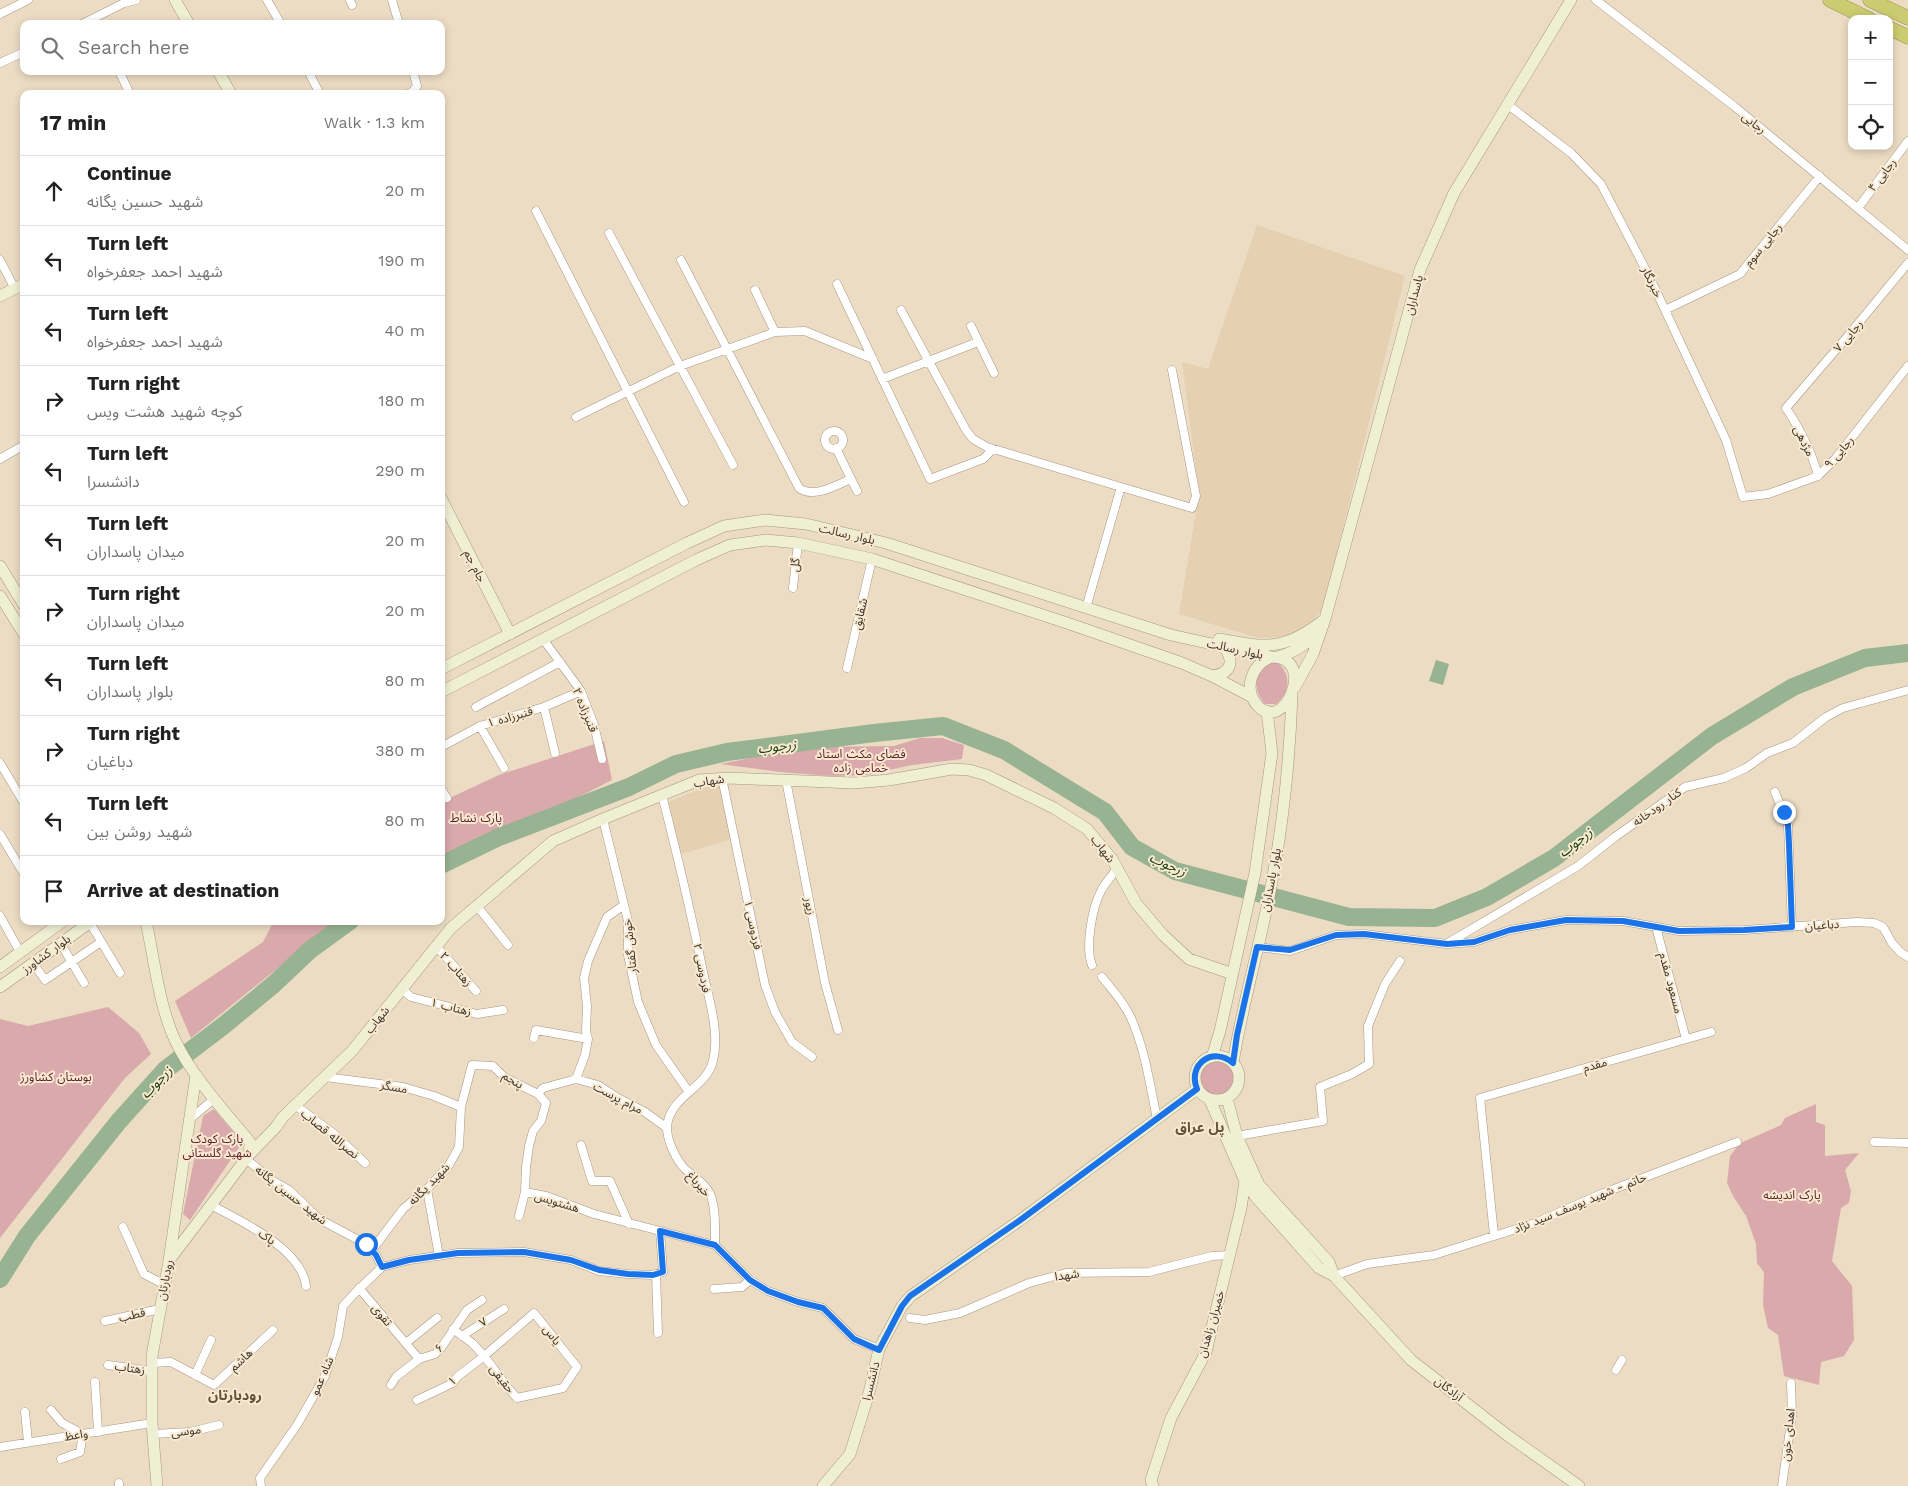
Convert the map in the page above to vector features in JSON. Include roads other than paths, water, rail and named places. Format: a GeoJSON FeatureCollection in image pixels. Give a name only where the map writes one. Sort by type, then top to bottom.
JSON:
{"type":"FeatureCollection","features":[{"type":"Feature","properties":{"kind":"highway"},"geometry":{"type":"LineString","coordinates":[[1830,0],[1861,15]]}},
{"type":"Feature","properties":{"kind":"highway"},"geometry":{"type":"LineString","coordinates":[[1870,0],[1908,18]]}},
{"type":"Feature","properties":{"kind":"highway"},"geometry":{"type":"LineString","coordinates":[[1893,30],[1908,38]]}},
{"type":"Feature","properties":{"kind":"main road"},"geometry":{"type":"LineString","coordinates":[[175,0],[187,20]]}},
{"type":"Feature","properties":{"kind":"main road","name":"پاسداران"},"geometry":{"type":"LineString","coordinates":[[1293,691],[1313,654],[1325,619],[1420,270],[1454,193],[1571,0]]}},
{"type":"Feature","properties":{"kind":"main road"},"geometry":{"type":"LineString","coordinates":[[220,75],[229,90]]}},
{"type":"Feature","properties":{"kind":"main road"},"geometry":{"type":"LineString","coordinates":[[0,296],[19,286]]}},
{"type":"Feature","properties":{"kind":"main road","name":"جام جم"},"geometry":{"type":"LineString","coordinates":[[445,506],[510,634]]}},
{"type":"Feature","properties":{"kind":"main road","name":"بلوار رسالت"},"geometry":{"type":"LineString","coordinates":[[445,667],[687,543],[724,526],[765,520],[806,524],[886,543],[1171,635],[1274,657]]}},
{"type":"Feature","properties":{"kind":"main road","name":"بلوار رسالت"},"geometry":{"type":"LineString","coordinates":[[445,690],[696,560],[730,545],[766,540],[798,543],[872,559],[1182,663],[1252,697]]}},
{"type":"Feature","properties":{"kind":"main road"},"geometry":{"type":"LineString","coordinates":[[0,566],[20,598]]}},
{"type":"Feature","properties":{"kind":"main road"},"geometry":{"type":"LineString","coordinates":[[0,596],[20,628]]}},
{"type":"Feature","properties":{"kind":"main road"},"geometry":{"type":"LineString","coordinates":[[1171,635],[1190,632],[1244,643],[1262,645],[1281,644],[1298,638],[1325,619]]}},
{"type":"Feature","properties":{"kind":"main road"},"geometry":{"type":"LineString","coordinates":[[1274,657],[1289,665],[1294,677],[1293,691],[1280,708],[1267,711],[1260,708],[1252,697],[1250,685],[1252,674],[1259,664],[1274,657],[1296,652],[1313,638],[1325,619]]}},
{"type":"Feature","properties":{"kind":"main road"},"geometry":{"type":"LineString","coordinates":[[1212,676],[1220,675],[1227,670],[1230,662],[1229,654],[1224,647]]}},
{"type":"Feature","properties":{"kind":"main road","name":"بلوار پاسداران"},"geometry":{"type":"LineString","coordinates":[[1233,1063],[1237,1035],[1273,877],[1290,754],[1293,691]]}},
{"type":"Feature","properties":{"kind":"main road","name":"بلوار پاسداران"},"geometry":{"type":"LineString","coordinates":[[1212,1057],[1220,1031],[1255,874],[1272,753],[1267,711]]}},
{"type":"Feature","properties":{"kind":"main road","name":"شهاب"},"geometry":{"type":"LineString","coordinates":[[169,1261],[247,1157],[276,1128],[283,1117],[352,1051],[451,928],[553,841],[699,780],[722,778],[854,783],[889,780],[952,768],[970,770],[986,775],[1054,808],[1087,829],[1112,859],[1136,902],[1163,935],[1189,958],[1233,974]]}},
{"type":"Feature","properties":{"kind":"main road","name":"بلوار کشاورز"},"geometry":{"type":"LineString","coordinates":[[0,967],[54,925]]}},
{"type":"Feature","properties":{"kind":"main road","name":"بلوار کشاورز"},"geometry":{"type":"LineString","coordinates":[[0,987],[87,925]]}},
{"type":"Feature","properties":{"kind":"main road"},"geometry":{"type":"LineString","coordinates":[[147,925],[165,1011],[175,1041],[196,1075],[250,1142]]}},
{"type":"Feature","properties":{"kind":"main road"},"geometry":{"type":"LineString","coordinates":[[1212,1057],[1223,1057],[1233,1063],[1238,1074],[1238,1085],[1236,1090],[1227,1098],[1216,1101],[1210,1100],[1197,1089],[1195,1072],[1201,1062],[1212,1057]]}},
{"type":"Feature","properties":{"kind":"main road","name":"رودبارتان"},"geometry":{"type":"LineString","coordinates":[[157,1486],[152,1428],[152,1367],[196,1075]]}},
{"type":"Feature","properties":{"kind":"main road","name":"دانشسرا"},"geometry":{"type":"LineString","coordinates":[[823,1486],[850,1454],[869,1393],[879,1350],[902,1306],[910,1296],[1019,1221],[1197,1089]]}},
{"type":"Feature","properties":{"kind":"main road","name":"آزادگان"},"geometry":{"type":"LineString","coordinates":[[1227,1098],[1237,1136],[1259,1185],[1329,1262],[1334,1276]]}},
{"type":"Feature","properties":{"kind":"main road","name":"آزادگان"},"geometry":{"type":"LineString","coordinates":[[1210,1100],[1245,1181],[1255,1196],[1319,1268],[1334,1276],[1411,1360],[1507,1435],[1579,1486]]}},
{"type":"Feature","properties":{"kind":"main road"},"geometry":{"type":"LineString","coordinates":[[247,1157],[250,1142],[272,1123],[283,1117]]}},
{"type":"Feature","properties":{"kind":"main road","name":"خمیران زاهدان"},"geometry":{"type":"LineString","coordinates":[[1150,1484],[1170,1418],[1206,1352],[1241,1208],[1245,1181]]}},
{"type":"Feature","properties":{"kind":"main road"},"geometry":{"type":"LineString","coordinates":[[1241,1208],[1250,1196],[1255,1196]]}},
{"type":"Feature","properties":{"kind":"main road"},"geometry":{"type":"LineString","coordinates":[[175,1216],[181,1226],[185,1228],[194,1227]]}},
{"type":"Feature","properties":{"kind":"street"},"geometry":{"type":"LineString","coordinates":[[0,14],[28,0]]}},
{"type":"Feature","properties":{"kind":"street"},"geometry":{"type":"LineString","coordinates":[[90,20],[124,3],[136,0]]}},
{"type":"Feature","properties":{"kind":"street"},"geometry":{"type":"LineString","coordinates":[[267,0],[279,20]]}},
{"type":"Feature","properties":{"kind":"street"},"geometry":{"type":"LineString","coordinates":[[392,0],[398,20]]}},
{"type":"Feature","properties":{"kind":"street","name":"رجایی"},"geometry":{"type":"LineString","coordinates":[[1596,0],[1820,176],[1908,250]]}},
{"type":"Feature","properties":{"kind":"street"},"geometry":{"type":"LineString","coordinates":[[0,63],[20,54]]}},
{"type":"Feature","properties":{"kind":"street"},"geometry":{"type":"LineString","coordinates":[[120,75],[128,90]]}},
{"type":"Feature","properties":{"kind":"street"},"geometry":{"type":"LineString","coordinates":[[310,75],[318,90]]}},
{"type":"Feature","properties":{"kind":"street"},"geometry":{"type":"LineString","coordinates":[[414,75],[417,86],[414,90]]}},
{"type":"Feature","properties":{"kind":"street","name":"خبرنگار"},"geometry":{"type":"LineString","coordinates":[[1507,104],[1571,153],[1601,184],[1665,310],[1726,440],[1743,497]]}},
{"type":"Feature","properties":{"kind":"street","name":"رجایی ۴"},"geometry":{"type":"LineString","coordinates":[[1858,208],[1908,142]]}},
{"type":"Feature","properties":{"kind":"street","name":"رجایی سوم"},"geometry":{"type":"LineString","coordinates":[[1665,310],[1740,274],[1820,176]]}},
{"type":"Feature","properties":{"kind":"street"},"geometry":{"type":"LineString","coordinates":[[536,210],[684,502]]}},
{"type":"Feature","properties":{"kind":"street"},"geometry":{"type":"LineString","coordinates":[[610,233],[733,465]]}},
{"type":"Feature","properties":{"kind":"street"},"geometry":{"type":"LineString","coordinates":[[0,260],[19,286]]}},
{"type":"Feature","properties":{"kind":"street"},"geometry":{"type":"LineString","coordinates":[[681,260],[799,488],[809,493],[816,493],[851,479]]}},
{"type":"Feature","properties":{"kind":"street","name":"رجایی ۷"},"geometry":{"type":"LineString","coordinates":[[1786,408],[1908,263]]}},
{"type":"Feature","properties":{"kind":"street"},"geometry":{"type":"LineString","coordinates":[[837,284],[930,479],[983,459],[993,449]]}},
{"type":"Feature","properties":{"kind":"street"},"geometry":{"type":"LineString","coordinates":[[755,290],[774,332]]}},
{"type":"Feature","properties":{"kind":"street"},"geometry":{"type":"LineString","coordinates":[[901,310],[969,435],[977,442],[993,449],[1192,508],[1196,496],[1172,370]]}},
{"type":"Feature","properties":{"kind":"street"},"geometry":{"type":"LineString","coordinates":[[970,326],[994,373]]}},
{"type":"Feature","properties":{"kind":"street"},"geometry":{"type":"LineString","coordinates":[[576,417],[680,366],[774,332],[806,331],[873,359]]}},
{"type":"Feature","properties":{"kind":"street"},"geometry":{"type":"LineString","coordinates":[[882,379],[978,342]]}},
{"type":"Feature","properties":{"kind":"street","name":"رجایی ۹"},"geometry":{"type":"LineString","coordinates":[[1743,497],[1768,494],[1818,476],[1835,459],[1908,366]]}},
{"type":"Feature","properties":{"kind":"street","name":"مژدهی"},"geometry":{"type":"LineString","coordinates":[[1786,408],[1796,424],[1818,476]]}},
{"type":"Feature","properties":{"kind":"street"},"geometry":{"type":"LineString","coordinates":[[0,459],[20,447]]}},
{"type":"Feature","properties":{"kind":"street"},"geometry":{"type":"LineString","coordinates":[[836,448],[857,491]]}},
{"type":"Feature","properties":{"kind":"street"},"geometry":{"type":"LineString","coordinates":[[1086,608],[1121,487]]}},
{"type":"Feature","properties":{"kind":"street","name":"گل"},"geometry":{"type":"LineString","coordinates":[[793,588],[798,543]]}},
{"type":"Feature","properties":{"kind":"street","name":"شقایق"},"geometry":{"type":"LineString","coordinates":[[847,668],[872,559]]}},
{"type":"Feature","properties":{"kind":"street","name":"قنبرزاده ۲"},"geometry":{"type":"LineString","coordinates":[[543,639],[581,692],[594,725],[602,760]]}},
{"type":"Feature","properties":{"kind":"street"},"geometry":{"type":"LineString","coordinates":[[476,707],[560,662]]}},
{"type":"Feature","properties":{"kind":"street","name":"کنار رودخانه"},"geometry":{"type":"LineString","coordinates":[[1447,944],[1578,866],[1614,837],[1685,787],[1724,778],[1746,768],[1767,753],[1794,743],[1826,717],[1843,708],[1908,690]]}},
{"type":"Feature","properties":{"kind":"street","name":"قنبرزاده ۱"},"geometry":{"type":"LineString","coordinates":[[445,745],[480,726],[544,707],[581,692]]}},
{"type":"Feature","properties":{"kind":"street"},"geometry":{"type":"LineString","coordinates":[[544,707],[555,753]]}},
{"type":"Feature","properties":{"kind":"street"},"geometry":{"type":"LineString","coordinates":[[480,726],[504,768]]}},
{"type":"Feature","properties":{"kind":"street"},"geometry":{"type":"LineString","coordinates":[[0,763],[20,796]]}},
{"type":"Feature","properties":{"kind":"street","name":"فردوسی ۱"},"geometry":{"type":"LineString","coordinates":[[722,778],[765,986],[775,1012],[792,1042],[812,1057]]}},
{"type":"Feature","properties":{"kind":"street","name":"زیور"},"geometry":{"type":"LineString","coordinates":[[786,780],[824,983],[838,1030]]}},
{"type":"Feature","properties":{"kind":"street"},"geometry":{"type":"LineString","coordinates":[[1775,792],[1788,825],[1792,927]]}},
{"type":"Feature","properties":{"kind":"street","name":"فردوسی ۲"},"geometry":{"type":"LineString","coordinates":[[662,795],[687,891],[715,1035],[713,1062],[703,1081],[689,1092],[672,1110],[667,1128]]}},
{"type":"Feature","properties":{"kind":"street","name":"خوش گفتار"},"geometry":{"type":"LineString","coordinates":[[603,819],[628,920],[628,954],[638,1002],[656,1044],[689,1092]]}},
{"type":"Feature","properties":{"kind":"street"},"geometry":{"type":"LineString","coordinates":[[0,834],[20,867]]}},
{"type":"Feature","properties":{"kind":"street"},"geometry":{"type":"LineString","coordinates":[[1092,965],[1089,954],[1092,921],[1100,892],[1117,868]]}},
{"type":"Feature","properties":{"kind":"street"},"geometry":{"type":"LineString","coordinates":[[538,1094],[543,1088],[576,1079],[585,1055],[588,1040],[586,1031],[588,1006],[584,978],[588,961],[607,917],[624,905]]}},
{"type":"Feature","properties":{"kind":"street"},"geometry":{"type":"LineString","coordinates":[[477,906],[508,945]]}},
{"type":"Feature","properties":{"kind":"street"},"geometry":{"type":"LineString","coordinates":[[0,916],[20,952]]}},
{"type":"Feature","properties":{"kind":"street","name":"دباغیان"},"geometry":{"type":"LineString","coordinates":[[1257,947],[1290,950],[1336,935],[1364,934],[1447,944],[1474,942],[1510,930],[1566,920],[1623,921],[1679,931],[1744,930],[1857,922],[1874,923],[1883,927],[1892,943],[1900,952],[1908,957]]}},
{"type":"Feature","properties":{"kind":"street"},"geometry":{"type":"LineString","coordinates":[[92,925],[120,973]]}},
{"type":"Feature","properties":{"kind":"street","name":"مسعود مقدم"},"geometry":{"type":"LineString","coordinates":[[1656,927],[1686,1039]]}},
{"type":"Feature","properties":{"kind":"street"},"geometry":{"type":"LineString","coordinates":[[33,963],[45,980],[101,942]]}},
{"type":"Feature","properties":{"kind":"street"},"geometry":{"type":"LineString","coordinates":[[61,944],[84,983]]}},
{"type":"Feature","properties":{"kind":"street","name":"زهتاب ۲"},"geometry":{"type":"LineString","coordinates":[[436,946],[476,991]]}},
{"type":"Feature","properties":{"kind":"street"},"geometry":{"type":"LineString","coordinates":[[1237,1136],[1323,1121],[1320,1088],[1370,1064],[1368,1026],[1385,984],[1400,961]]}},
{"type":"Feature","properties":{"kind":"street"},"geometry":{"type":"LineString","coordinates":[[1102,977],[1118,996],[1131,1018],[1143,1054],[1157,1119]]}},
{"type":"Feature","properties":{"kind":"street","name":"زهتاب ۱"},"geometry":{"type":"LineString","coordinates":[[402,989],[411,997],[476,1014],[503,1010]]}},
{"type":"Feature","properties":{"kind":"street"},"geometry":{"type":"LineString","coordinates":[[534,1038],[536,1030],[588,1040]]}},
{"type":"Feature","properties":{"kind":"street","name":"مقدم"},"geometry":{"type":"LineString","coordinates":[[1494,1236],[1480,1098],[1711,1032]]}},
{"type":"Feature","properties":{"kind":"street","name":"پنجم"},"geometry":{"type":"LineString","coordinates":[[461,1107],[472,1065],[493,1066],[504,1077],[538,1094]]}},
{"type":"Feature","properties":{"kind":"street","name":"مسگر"},"geometry":{"type":"LineString","coordinates":[[325,1077],[404,1087],[461,1107]]}},
{"type":"Feature","properties":{"kind":"street","name":"مرام پرست"},"geometry":{"type":"LineString","coordinates":[[576,1079],[598,1085],[645,1112],[667,1128]]}},
{"type":"Feature","properties":{"kind":"street","name":"هشتویس"},"geometry":{"type":"LineString","coordinates":[[538,1094],[546,1103],[541,1121],[533,1131],[529,1146],[525,1192],[546,1196],[594,1214],[629,1224],[715,1245]]}},
{"type":"Feature","properties":{"kind":"street"},"geometry":{"type":"LineString","coordinates":[[190,1119],[214,1098]]}},
{"type":"Feature","properties":{"kind":"street","name":"نصرالله قصاب"},"geometry":{"type":"LineString","coordinates":[[295,1105],[333,1133],[365,1163]]}},
{"type":"Feature","properties":{"kind":"street","name":"شهید یگانه"},"geometry":{"type":"LineString","coordinates":[[372,1250],[403,1209],[449,1165],[459,1147],[461,1107]]}},
{"type":"Feature","properties":{"kind":"street","name":"خیرباغ"},"geometry":{"type":"LineString","coordinates":[[667,1128],[671,1146],[683,1167],[711,1194],[715,1245]]}},
{"type":"Feature","properties":{"kind":"street","name":"حاتم - شهید یوسف سید نژاد"},"geometry":{"type":"LineString","coordinates":[[1334,1276],[1367,1264],[1434,1255],[1535,1223],[1601,1194],[1737,1142]]}},
{"type":"Feature","properties":{"kind":"street"},"geometry":{"type":"LineString","coordinates":[[1874,1142],[1908,1143]]}},
{"type":"Feature","properties":{"kind":"street"},"geometry":{"type":"LineString","coordinates":[[581,1145],[592,1181],[610,1181],[629,1224]]}},
{"type":"Feature","properties":{"kind":"street","name":"شهید حسین یگانه"},"geometry":{"type":"LineString","coordinates":[[247,1157],[272,1181],[289,1190],[319,1219],[366,1244],[376,1255],[382,1267]]}},
{"type":"Feature","properties":{"kind":"street"},"geometry":{"type":"LineString","coordinates":[[426,1189],[439,1256]]}},
{"type":"Feature","properties":{"kind":"street"},"geometry":{"type":"LineString","coordinates":[[519,1216],[525,1192]]}},
{"type":"Feature","properties":{"kind":"street","name":"پاک"},"geometry":{"type":"LineString","coordinates":[[211,1205],[249,1225],[279,1246],[294,1261],[305,1279],[306,1286]]}},
{"type":"Feature","properties":{"kind":"street"},"geometry":{"type":"LineString","coordinates":[[123,1227],[144,1274],[165,1285]]}},
{"type":"Feature","properties":{"kind":"street"},"geometry":{"type":"LineString","coordinates":[[382,1267],[409,1260],[458,1253],[524,1252],[571,1260],[599,1270],[628,1274],[656,1274],[663,1272],[660,1231]]}},
{"type":"Feature","properties":{"kind":"street"},"geometry":{"type":"LineString","coordinates":[[715,1245],[750,1280],[768,1291],[798,1302],[823,1308],[854,1339],[879,1350]]}},
{"type":"Feature","properties":{"kind":"street","name":"شهدا"},"geometry":{"type":"LineString","coordinates":[[910,1318],[925,1320],[960,1313],[1029,1284],[1066,1273],[1149,1272],[1212,1256],[1230,1255]]}},
{"type":"Feature","properties":{"kind":"street","name":"شاه عمو"},"geometry":{"type":"LineString","coordinates":[[261,1486],[260,1478],[297,1425],[325,1376],[338,1336],[343,1306],[382,1267]]}},
{"type":"Feature","properties":{"kind":"street"},"geometry":{"type":"LineString","coordinates":[[656,1274],[658,1333]]}},
{"type":"Feature","properties":{"kind":"street"},"geometry":{"type":"LineString","coordinates":[[714,1289],[742,1287],[750,1280]]}},
{"type":"Feature","properties":{"kind":"street","name":"تقوی"},"geometry":{"type":"LineString","coordinates":[[359,1288],[419,1358]]}},
{"type":"Feature","properties":{"kind":"street","name":"۶"},"geometry":{"type":"LineString","coordinates":[[419,1358],[435,1354],[467,1310],[482,1300]]}},
{"type":"Feature","properties":{"kind":"street","name":"قطب"},"geometry":{"type":"LineString","coordinates":[[105,1321],[160,1309]]}},
{"type":"Feature","properties":{"kind":"street","name":"۷"},"geometry":{"type":"LineString","coordinates":[[462,1336],[504,1309]]}},
{"type":"Feature","properties":{"kind":"street","name":"یاس"},"geometry":{"type":"LineString","coordinates":[[483,1357],[534,1313],[577,1367],[563,1388]]}},
{"type":"Feature","properties":{"kind":"street"},"geometry":{"type":"LineString","coordinates":[[406,1342],[437,1318]]}},
{"type":"Feature","properties":{"kind":"street","name":"حقیقی"},"geometry":{"type":"LineString","coordinates":[[453,1329],[473,1344],[517,1398],[563,1388]]}},
{"type":"Feature","properties":{"kind":"street","name":"هاشم"},"geometry":{"type":"LineString","coordinates":[[152,1367],[171,1362],[214,1385],[273,1330]]}},
{"type":"Feature","properties":{"kind":"street"},"geometry":{"type":"LineString","coordinates":[[195,1375],[211,1340]]}},
{"type":"Feature","properties":{"kind":"street","name":"۱"},"geometry":{"type":"LineString","coordinates":[[417,1400],[453,1383],[456,1377],[483,1357]]}},
{"type":"Feature","properties":{"kind":"street"},"geometry":{"type":"LineString","coordinates":[[391,1385],[396,1377],[419,1358]]}},
{"type":"Feature","properties":{"kind":"street"},"geometry":{"type":"LineString","coordinates":[[1616,1370],[1622,1360]]}},
{"type":"Feature","properties":{"kind":"street","name":"زهتاب"},"geometry":{"type":"LineString","coordinates":[[108,1365],[152,1367]]}},
{"type":"Feature","properties":{"kind":"street"},"geometry":{"type":"LineString","coordinates":[[95,1382],[98,1432]]}},
{"type":"Feature","properties":{"kind":"street","name":"اهدای خون"},"geometry":{"type":"LineString","coordinates":[[1782,1486],[1792,1415],[1791,1383]]}},
{"type":"Feature","properties":{"kind":"street"},"geometry":{"type":"LineString","coordinates":[[51,1410],[62,1423],[83,1434],[80,1452],[61,1459]]}},
{"type":"Feature","properties":{"kind":"street"},"geometry":{"type":"LineString","coordinates":[[25,1412],[28,1442]]}},
{"type":"Feature","properties":{"kind":"street","name":"موسی"},"geometry":{"type":"LineString","coordinates":[[152,1428],[190,1432],[219,1425]]}},
{"type":"Feature","properties":{"kind":"street","name":"واعظ"},"geometry":{"type":"LineString","coordinates":[[0,1447],[98,1432],[152,1428]]}},
{"type":"Feature","properties":{"kind":"waterway","name":"زرجوب"},"geometry":{"type":"LineString","coordinates":[[445,863],[499,837],[629,787],[676,764],[727,752],[943,726],[1004,750],[1105,812],[1132,847],[1175,871],[1349,917],[1435,918],[1487,897],[1554,858],[1712,736],[1793,687],[1865,658],[1908,653]]}},
{"type":"Feature","properties":{"kind":"waterway","name":"زرجوب"},"geometry":{"type":"LineString","coordinates":[[0,1279],[27,1236],[119,1121],[165,1070],[274,984],[310,950],[344,925]]}},
{"type":"Feature","properties":{"kind":"district","name":"پل عراق"},"geometry":{"type":"Point","coordinates":[1200,1127]}},
{"type":"Feature","properties":{"kind":"district","name":"رودبارتان"},"geometry":{"type":"Point","coordinates":[235,1395]}},
{"type":"Feature","properties":{"kind":"park label","name":"فضای مکث استاد خمامی زاده"},"geometry":{"type":"Point","coordinates":[861,761]}},
{"type":"Feature","properties":{"kind":"park label","name":"پارک نشاط"},"geometry":{"type":"Point","coordinates":[476,818]}},
{"type":"Feature","properties":{"kind":"park label","name":"بوستان کشاورز"},"geometry":{"type":"Point","coordinates":[56,1077]}},
{"type":"Feature","properties":{"kind":"park label","name":"پارک کودک شهید گلستانی"},"geometry":{"type":"Point","coordinates":[217,1146]}},
{"type":"Feature","properties":{"kind":"park label","name":"پارک اندیشه"},"geometry":{"type":"Point","coordinates":[1792,1195]}}]}
